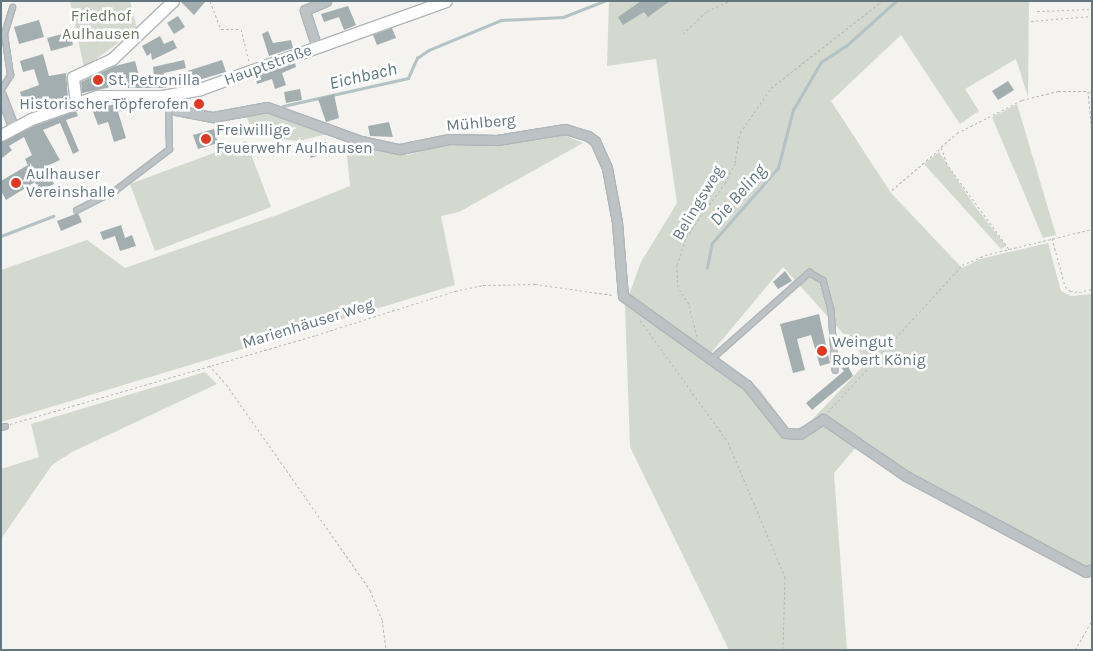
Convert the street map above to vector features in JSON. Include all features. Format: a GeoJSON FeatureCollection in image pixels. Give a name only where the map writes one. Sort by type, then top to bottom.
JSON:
{"type":"FeatureCollection","features":[{"type":"Feature","properties":{"kind":"main road"},"geometry":{"type":"LineString","coordinates":[[76,103],[73,77],[112,59],[173,1]]}},
{"type":"Feature","properties":{"kind":"main road","name":"Hauptstraße"},"geometry":{"type":"LineString","coordinates":[[1,134],[13,126],[76,103],[109,94],[165,101],[446,1]]}},
{"type":"Feature","properties":{"kind":"street"},"geometry":{"type":"LineString","coordinates":[[300,1],[318,48]]}},
{"type":"Feature","properties":{"kind":"street"},"geometry":{"type":"LineString","coordinates":[[305,10],[326,1]]}},
{"type":"Feature","properties":{"kind":"street"},"geometry":{"type":"LineString","coordinates":[[1,96],[13,126]]}},
{"type":"Feature","properties":{"kind":"street","name":"Mühlberg"},"geometry":{"type":"LineString","coordinates":[[165,101],[213,117],[267,107],[361,141],[400,149],[448,139],[497,140],[565,130],[588,136],[595,141],[607,168],[616,222],[623,296]]}},
{"type":"Feature","properties":{"kind":"street"},"geometry":{"type":"LineString","coordinates":[[623,296],[709,356],[752,390],[785,433],[800,434],[823,418],[906,476],[1086,572],[1092,569]]}},
{"type":"Feature","properties":{"kind":"lane"},"geometry":{"type":"LineString","coordinates":[[1,89],[10,75],[4,34],[12,7]]}},
{"type":"Feature","properties":{"kind":"lane"},"geometry":{"type":"LineString","coordinates":[[76,210],[115,190],[169,149],[165,101]]}},
{"type":"Feature","properties":{"kind":"lane"},"geometry":{"type":"LineString","coordinates":[[709,356],[809,272],[823,280],[831,309],[835,370]]}},
{"type":"Feature","properties":{"kind":"path"},"geometry":{"type":"LineString","coordinates":[[210,1],[221,29],[241,29],[251,71]]}},
{"type":"Feature","properties":{"kind":"path"},"geometry":{"type":"LineString","coordinates":[[683,34],[707,11],[729,1]]}},
{"type":"Feature","properties":{"kind":"path","name":"Belingsweg"},"geometry":{"type":"LineString","coordinates":[[709,356],[693,329],[689,304],[678,287],[677,265],[686,238],[725,183],[735,163],[740,133],[771,88],[882,1]]}},
{"type":"Feature","properties":{"kind":"path"},"geometry":{"type":"LineString","coordinates":[[1037,11],[1092,9]]}},
{"type":"Feature","properties":{"kind":"path"},"geometry":{"type":"LineString","coordinates":[[1031,21],[1092,16]]}},
{"type":"Feature","properties":{"kind":"path"},"geometry":{"type":"LineString","coordinates":[[892,190],[956,133],[1022,100],[1058,91],[1092,92]]}},
{"type":"Feature","properties":{"kind":"path"},"geometry":{"type":"LineString","coordinates":[[1088,91],[1092,134]]}},
{"type":"Feature","properties":{"kind":"path"},"geometry":{"type":"LineString","coordinates":[[941,147],[947,164],[1009,249]]}},
{"type":"Feature","properties":{"kind":"path"},"geometry":{"type":"LineString","coordinates":[[823,418],[955,271],[970,260],[1092,229]]}},
{"type":"Feature","properties":{"kind":"path"},"geometry":{"type":"LineString","coordinates":[[1052,238],[1065,286],[1070,291],[1080,292],[1092,289]]}},
{"type":"Feature","properties":{"kind":"path","name":"Marienhäuser Weg"},"geometry":{"type":"LineString","coordinates":[[3,426],[316,335],[455,291],[483,286],[534,284],[623,296]]}},
{"type":"Feature","properties":{"kind":"path"},"geometry":{"type":"LineString","coordinates":[[639,319],[728,442],[785,577],[783,650]]}},
{"type":"Feature","properties":{"kind":"path"},"geometry":{"type":"LineString","coordinates":[[208,365],[226,384],[370,590],[382,620],[386,650]]}},
{"type":"Feature","properties":{"kind":"path"},"geometry":{"type":"LineString","coordinates":[[1075,650],[1092,621]]}},
{"type":"Feature","properties":{"kind":"green space","name":"Friedhof Aulhausen"},"geometry":{"type":"Polygon","coordinates":[[[70,1],[130,1],[137,29],[84,68],[70,1]]]}},
{"type":"Feature","properties":{"kind":"green space"},"geometry":{"type":"Polygon","coordinates":[[[609,1],[1029,1],[1028,97],[1016,59],[965,89],[979,111],[960,124],[901,35],[831,101],[891,193],[962,268],[980,259],[1048,243],[1061,291],[1071,296],[1092,294],[1092,564],[1085,567],[907,471],[863,439],[834,473],[847,650],[729,650],[630,447],[625,306],[641,262],[677,203],[656,59],[607,66],[609,1]],[[783,267],[711,353],[759,389],[788,428],[795,429],[807,425],[868,361],[783,267]]]}},
{"type":"Feature","properties":{"kind":"green space"},"geometry":{"type":"Polygon","coordinates":[[[1017,104],[1056,235],[1043,238],[992,117],[1017,104]]]}},
{"type":"Feature","properties":{"kind":"green space"},"geometry":{"type":"Polygon","coordinates":[[[269,112],[327,134],[299,141],[279,139],[252,131],[246,115],[269,112]]]}},
{"type":"Feature","properties":{"kind":"green space"},"geometry":{"type":"Polygon","coordinates":[[[564,135],[583,143],[459,212],[441,216],[455,285],[1,422],[1,270],[87,240],[125,268],[277,215],[350,186],[346,144],[408,155],[446,144],[495,146],[564,135]]]}},
{"type":"Feature","properties":{"kind":"green space"},"geometry":{"type":"Polygon","coordinates":[[[246,141],[271,207],[155,251],[130,184],[246,141]]]}},
{"type":"Feature","properties":{"kind":"green space"},"geometry":{"type":"Polygon","coordinates":[[[939,152],[974,205],[1006,246],[1001,249],[924,164],[939,152]]]}},
{"type":"Feature","properties":{"kind":"green space"},"geometry":{"type":"Polygon","coordinates":[[[205,372],[217,384],[72,452],[52,465],[1,539],[1,469],[39,457],[31,424],[205,372]]]}},
{"type":"Feature","properties":{"kind":"building"},"geometry":{"type":"Polygon","coordinates":[[[180,1],[206,1],[194,15],[180,1]]]}},
{"type":"Feature","properties":{"kind":"building"},"geometry":{"type":"Polygon","coordinates":[[[641,1],[670,1],[648,17],[644,12],[623,25],[618,17],[641,1]]]}},
{"type":"Feature","properties":{"kind":"building"},"geometry":{"type":"Polygon","coordinates":[[[348,6],[356,25],[344,30],[339,17],[324,22],[321,14],[348,6]]]}},
{"type":"Feature","properties":{"kind":"building"},"geometry":{"type":"Polygon","coordinates":[[[178,16],[185,27],[174,34],[167,23],[178,16]]]}},
{"type":"Feature","properties":{"kind":"building"},"geometry":{"type":"Polygon","coordinates":[[[39,20],[44,37],[19,44],[14,27],[39,20]]]}},
{"type":"Feature","properties":{"kind":"building"},"geometry":{"type":"Polygon","coordinates":[[[392,28],[396,38],[377,45],[373,35],[392,28]]]}},
{"type":"Feature","properties":{"kind":"building"},"geometry":{"type":"Polygon","coordinates":[[[268,31],[273,43],[291,40],[293,48],[269,56],[262,34],[268,31]]]}},
{"type":"Feature","properties":{"kind":"building"},"geometry":{"type":"Polygon","coordinates":[[[70,32],[73,45],[51,51],[47,38],[70,32]]]}},
{"type":"Feature","properties":{"kind":"building"},"geometry":{"type":"Polygon","coordinates":[[[160,36],[164,44],[173,40],[177,48],[152,60],[151,53],[147,56],[142,46],[160,36]]]}},
{"type":"Feature","properties":{"kind":"building"},"geometry":{"type":"Polygon","coordinates":[[[43,54],[49,76],[66,73],[68,98],[37,109],[33,99],[23,102],[20,92],[39,85],[34,69],[23,72],[20,61],[43,54]]]}},
{"type":"Feature","properties":{"kind":"building"},"geometry":{"type":"Polygon","coordinates":[[[184,60],[186,68],[164,73],[166,88],[128,88],[127,78],[107,88],[82,93],[81,82],[115,66],[135,61],[139,76],[154,75],[153,67],[184,60]]]}},
{"type":"Feature","properties":{"kind":"building"},"geometry":{"type":"Polygon","coordinates":[[[222,60],[226,72],[185,84],[181,73],[222,60]]]}},
{"type":"Feature","properties":{"kind":"building"},"geometry":{"type":"Polygon","coordinates":[[[295,63],[296,67],[282,73],[286,85],[275,89],[272,79],[257,84],[255,77],[295,63]]]}},
{"type":"Feature","properties":{"kind":"building"},"geometry":{"type":"Polygon","coordinates":[[[1008,81],[1014,90],[998,100],[992,91],[1008,81]]]}},
{"type":"Feature","properties":{"kind":"building"},"geometry":{"type":"Polygon","coordinates":[[[300,89],[302,100],[286,103],[284,92],[300,89]]]}},
{"type":"Feature","properties":{"kind":"building"},"geometry":{"type":"Polygon","coordinates":[[[334,94],[339,118],[326,122],[318,99],[334,94]]]}},
{"type":"Feature","properties":{"kind":"building"},"geometry":{"type":"Polygon","coordinates":[[[103,104],[146,104],[118,112],[126,138],[114,142],[108,122],[98,125],[92,109],[103,104]]]}},
{"type":"Feature","properties":{"kind":"building"},"geometry":{"type":"Polygon","coordinates":[[[76,111],[78,116],[66,120],[79,151],[73,154],[60,123],[43,130],[60,160],[47,166],[54,184],[39,191],[35,182],[6,200],[1,191],[1,181],[28,165],[25,159],[32,155],[24,137],[9,146],[12,150],[1,159],[1,142],[34,126],[76,111]]]}},
{"type":"Feature","properties":{"kind":"building"},"geometry":{"type":"Polygon","coordinates":[[[389,122],[393,137],[370,136],[368,126],[389,122]]]}},
{"type":"Feature","properties":{"kind":"building","name":"Freiwillige Feuerwehr Aulhausen"},"geometry":{"type":"Polygon","coordinates":[[[214,129],[218,143],[198,149],[193,135],[214,129]]]}},
{"type":"Feature","properties":{"kind":"building"},"geometry":{"type":"Polygon","coordinates":[[[326,142],[330,151],[311,158],[308,148],[326,142]]]}},
{"type":"Feature","properties":{"kind":"building"},"geometry":{"type":"Polygon","coordinates":[[[78,213],[82,222],[61,231],[57,221],[78,213]]]}},
{"type":"Feature","properties":{"kind":"building"},"geometry":{"type":"Polygon","coordinates":[[[121,225],[125,238],[132,235],[136,246],[120,251],[115,236],[103,240],[100,232],[121,225]]]}},
{"type":"Feature","properties":{"kind":"building"},"geometry":{"type":"Polygon","coordinates":[[[785,271],[792,281],[778,289],[773,282],[785,271]]]}},
{"type":"Feature","properties":{"kind":"building","name":"Weingut Robert König"},"geometry":{"type":"Polygon","coordinates":[[[819,314],[830,363],[820,366],[811,335],[797,339],[805,370],[793,373],[780,324],[819,314]]]}},
{"type":"Feature","properties":{"kind":"building"},"geometry":{"type":"Polygon","coordinates":[[[845,360],[853,376],[812,410],[806,403],[844,371],[839,365],[845,360]]]}},
{"type":"Feature","properties":{"kind":"waterway","name":"Eichbach"},"geometry":{"type":"LineString","coordinates":[[283,106],[408,78],[417,58],[429,50],[501,20],[563,17],[604,1]]}},
{"type":"Feature","properties":{"kind":"waterway","name":"Die Beling"},"geometry":{"type":"LineString","coordinates":[[707,268],[712,243],[778,168],[793,110],[821,62],[846,46],[896,1]]}},
{"type":"Feature","properties":{"kind":"waterway","name":"Eichbach"},"geometry":{"type":"LineString","coordinates":[[1,236],[53,216]]}},
{"type":"Feature","properties":{"kind":"place","name":"St. Petronilla"},"geometry":{"type":"Point","coordinates":[98,80]}},
{"type":"Feature","properties":{"kind":"place","name":"Historischer Töpferofen"},"geometry":{"type":"Point","coordinates":[199,104]}},
{"type":"Feature","properties":{"kind":"place","name":"Freiwillige Feuerwehr Aulhausen"},"geometry":{"type":"Point","coordinates":[206,139]}},
{"type":"Feature","properties":{"kind":"place","name":"Aulhauser Vereinshalle"},"geometry":{"type":"Point","coordinates":[16,183]}},
{"type":"Feature","properties":{"kind":"place","name":"Weingut Robert König"},"geometry":{"type":"Point","coordinates":[822,351]}}]}
